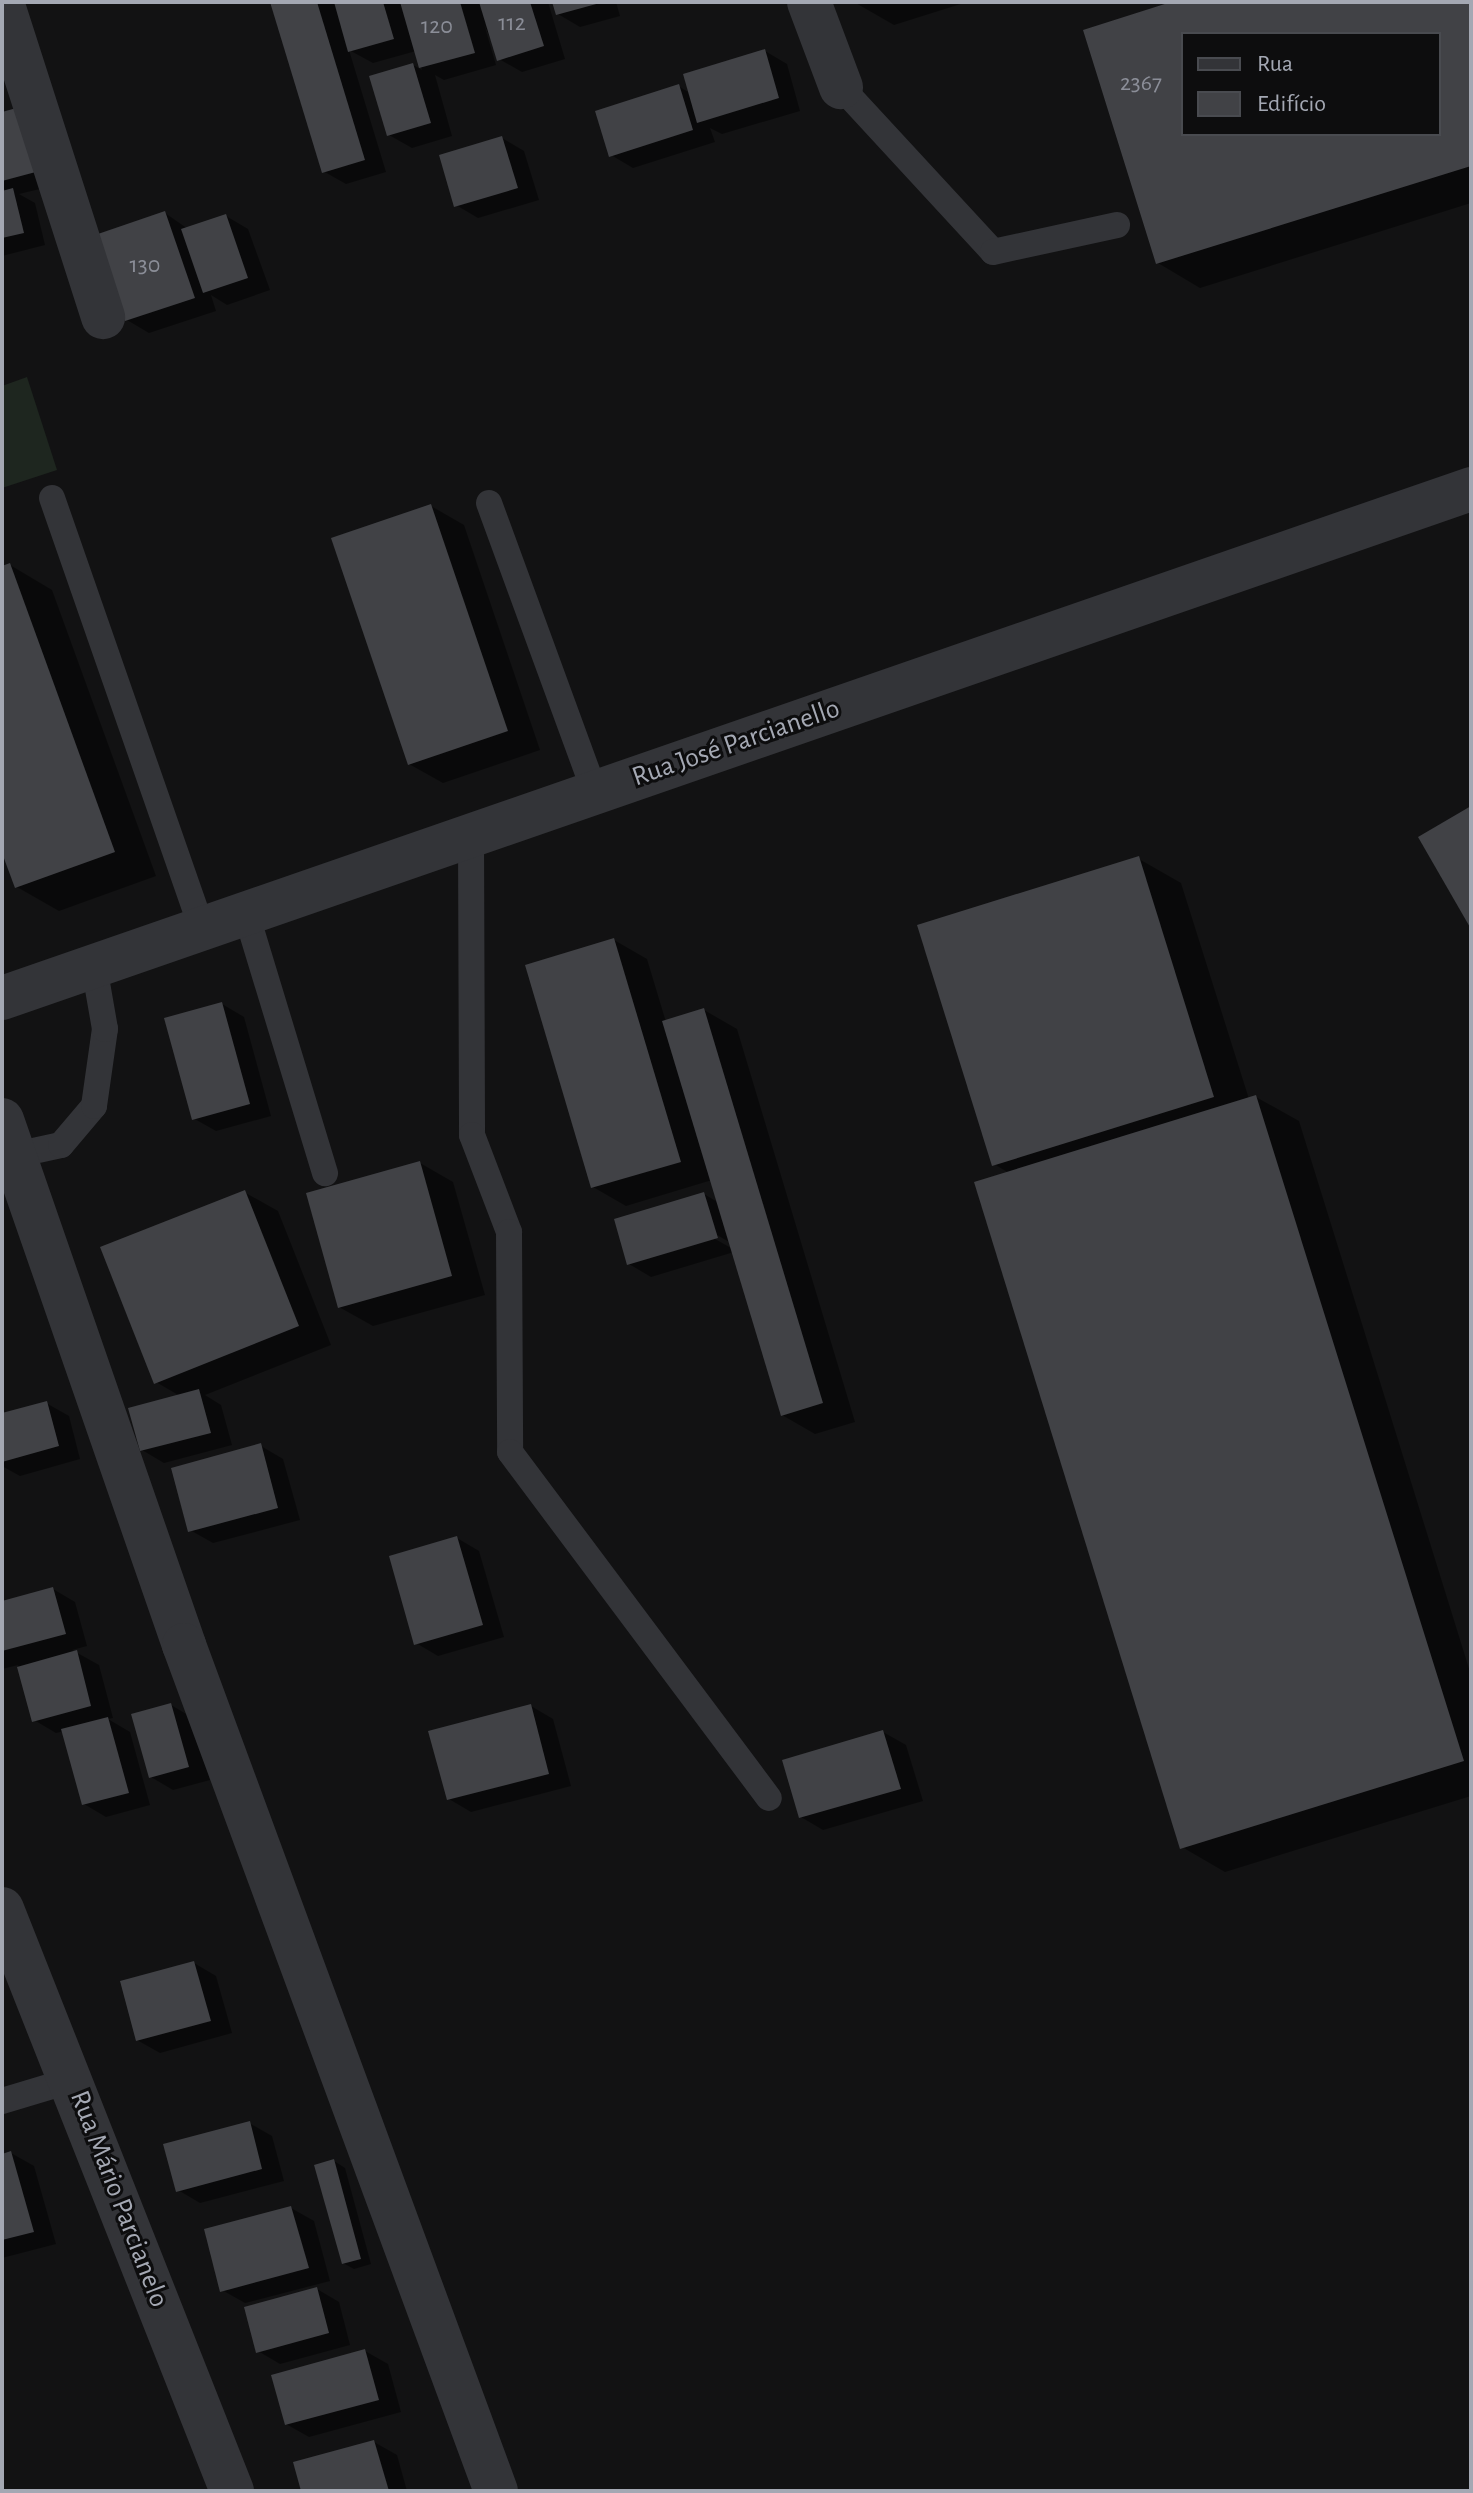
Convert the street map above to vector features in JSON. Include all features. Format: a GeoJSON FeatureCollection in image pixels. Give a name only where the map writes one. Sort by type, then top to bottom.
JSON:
{"type":"FeatureCollection","features":[{"type":"Feature","properties":{"kind":"street"},"geometry":{"type":"LineString","coordinates":[[2,2],[103,317]]}},
{"type":"Feature","properties":{"kind":"street"},"geometry":{"type":"LineString","coordinates":[[809,2],[841,87]]}},
{"type":"Feature","properties":{"kind":"street","name":"Rua José Parcianello"},"geometry":{"type":"LineString","coordinates":[[2,998],[1471,489]]}},
{"type":"Feature","properties":{"kind":"street"},"geometry":{"type":"LineString","coordinates":[[9,1137],[184,1645],[496,2491]]}},
{"type":"Feature","properties":{"kind":"street","name":"Rua Mário Parcianelo"},"geometry":{"type":"LineString","coordinates":[[2,1909],[232,2491]]}},
{"type":"Feature","properties":{"kind":"lane"},"geometry":{"type":"LineString","coordinates":[[841,87],[993,252],[1117,225]]}},
{"type":"Feature","properties":{"kind":"lane"},"geometry":{"type":"LineString","coordinates":[[52,498],[202,929]]}},
{"type":"Feature","properties":{"kind":"lane"},"geometry":{"type":"LineString","coordinates":[[489,503],[595,792]]}},
{"type":"Feature","properties":{"kind":"lane"},"geometry":{"type":"LineString","coordinates":[[471,836],[472,1135],[509,1232],[510,1452],[769,1798]]}},
{"type":"Feature","properties":{"kind":"lane"},"geometry":{"type":"LineString","coordinates":[[246,913],[325,1173]]}},
{"type":"Feature","properties":{"kind":"lane"},"geometry":{"type":"LineString","coordinates":[[9,1137],[61,1145],[94,1106],[105,1029],[94,966]]}},
{"type":"Feature","properties":{"kind":"lane"},"geometry":{"type":"LineString","coordinates":[[2,2101],[72,2080]]}},
{"type":"Feature","properties":{"kind":"shaded area"},"geometry":{"type":"Polygon","coordinates":[[[27,377],[57,470],[2,488],[2,386],[27,377]]]}},
{"type":"Feature","properties":{"kind":"building"},"geometry":{"type":"Polygon","coordinates":[[[270,2],[317,2],[365,160],[322,173],[270,2]]]}},
{"type":"Feature","properties":{"kind":"building"},"geometry":{"type":"Polygon","coordinates":[[[334,2],[383,2],[394,39],[348,52],[334,2]]]}},
{"type":"Feature","properties":{"kind":"building"},"geometry":{"type":"Polygon","coordinates":[[[400,2],[460,2],[475,53],[419,68],[400,2]]]}},
{"type":"Feature","properties":{"kind":"building"},"geometry":{"type":"Polygon","coordinates":[[[479,2],[530,2],[544,46],[497,61],[479,2]]]}},
{"type":"Feature","properties":{"kind":"building"},"geometry":{"type":"Polygon","coordinates":[[[552,2],[600,2],[600,3],[556,15],[552,2]]]}},
{"type":"Feature","properties":{"kind":"building"},"geometry":{"type":"Polygon","coordinates":[[[1171,2],[1471,2],[1471,166],[1156,264],[1083,30],[1171,2]]]}},
{"type":"Feature","properties":{"kind":"building"},"geometry":{"type":"Polygon","coordinates":[[[765,49],[779,98],[697,123],[683,74],[765,49]]]}},
{"type":"Feature","properties":{"kind":"building"},"geometry":{"type":"Polygon","coordinates":[[[413,63],[431,123],[387,136],[369,76],[413,63]]]}},
{"type":"Feature","properties":{"kind":"building"},"geometry":{"type":"Polygon","coordinates":[[[679,84],[693,130],[609,157],[595,111],[679,84]]]}},
{"type":"Feature","properties":{"kind":"building"},"geometry":{"type":"Polygon","coordinates":[[[31,104],[47,169],[2,181],[2,112],[31,104]]]}},
{"type":"Feature","properties":{"kind":"building"},"geometry":{"type":"Polygon","coordinates":[[[502,136],[518,188],[454,207],[439,155],[502,136]]]}},
{"type":"Feature","properties":{"kind":"building"},"geometry":{"type":"Polygon","coordinates":[[[13,188],[24,233],[2,238],[2,191],[13,188]]]}},
{"type":"Feature","properties":{"kind":"building"},"geometry":{"type":"Polygon","coordinates":[[[165,211],[195,298],[125,321],[95,235],[165,211]]]}},
{"type":"Feature","properties":{"kind":"building"},"geometry":{"type":"Polygon","coordinates":[[[226,214],[248,278],[203,293],[181,229],[226,214]]]}},
{"type":"Feature","properties":{"kind":"building"},"geometry":{"type":"Polygon","coordinates":[[[431,504],[508,731],[408,765],[331,538],[431,504]]]}},
{"type":"Feature","properties":{"kind":"building"},"geometry":{"type":"Polygon","coordinates":[[[10,563],[115,852],[15,888],[2,853],[2,566],[10,563]]]}},
{"type":"Feature","properties":{"kind":"building"},"geometry":{"type":"Polygon","coordinates":[[[1471,806],[1471,929],[1418,837],[1471,806]]]}},
{"type":"Feature","properties":{"kind":"building"},"geometry":{"type":"Polygon","coordinates":[[[1139,856],[1214,1097],[992,1166],[917,925],[1139,856]]]}},
{"type":"Feature","properties":{"kind":"building"},"geometry":{"type":"Polygon","coordinates":[[[614,938],[681,1162],[591,1188],[525,965],[614,938]]]}},
{"type":"Feature","properties":{"kind":"building"},"geometry":{"type":"Polygon","coordinates":[[[222,1002],[250,1104],[192,1120],[164,1018],[222,1002]]]}},
{"type":"Feature","properties":{"kind":"building"},"geometry":{"type":"Polygon","coordinates":[[[704,1008],[823,1403],[781,1416],[662,1021],[704,1008]]]}},
{"type":"Feature","properties":{"kind":"building"},"geometry":{"type":"Polygon","coordinates":[[[1256,1095],[1464,1761],[1180,1849],[974,1182],[1256,1095]]]}},
{"type":"Feature","properties":{"kind":"building"},"geometry":{"type":"Polygon","coordinates":[[[420,1161],[452,1276],[338,1308],[306,1193],[420,1161]]]}},
{"type":"Feature","properties":{"kind":"building"},"geometry":{"type":"Polygon","coordinates":[[[245,1190],[299,1326],[154,1384],[100,1247],[245,1190]]]}},
{"type":"Feature","properties":{"kind":"building"},"geometry":{"type":"Polygon","coordinates":[[[704,1192],[718,1238],[627,1265],[614,1219],[704,1192]]]}},
{"type":"Feature","properties":{"kind":"building"},"geometry":{"type":"Polygon","coordinates":[[[199,1389],[211,1433],[140,1451],[128,1408],[199,1389]]]}},
{"type":"Feature","properties":{"kind":"building"},"geometry":{"type":"Polygon","coordinates":[[[47,1401],[59,1446],[2,1462],[2,1413],[47,1401]]]}},
{"type":"Feature","properties":{"kind":"building"},"geometry":{"type":"Polygon","coordinates":[[[261,1443],[278,1508],[188,1532],[171,1468],[261,1443]]]}},
{"type":"Feature","properties":{"kind":"building"},"geometry":{"type":"Polygon","coordinates":[[[457,1536],[483,1625],[414,1645],[389,1556],[457,1536]]]}},
{"type":"Feature","properties":{"kind":"building"},"geometry":{"type":"Polygon","coordinates":[[[53,1587],[66,1634],[2,1651],[2,1601],[53,1587]]]}},
{"type":"Feature","properties":{"kind":"building"},"geometry":{"type":"Polygon","coordinates":[[[77,1650],[91,1706],[32,1722],[17,1667],[77,1650]]]}},
{"type":"Feature","properties":{"kind":"building"},"geometry":{"type":"Polygon","coordinates":[[[171,1703],[189,1767],[149,1778],[131,1714],[171,1703]]]}},
{"type":"Feature","properties":{"kind":"building"},"geometry":{"type":"Polygon","coordinates":[[[531,1704],[549,1774],[447,1800],[428,1731],[531,1704]]]}},
{"type":"Feature","properties":{"kind":"building"},"geometry":{"type":"Polygon","coordinates":[[[108,1717],[129,1793],[82,1805],[61,1729],[108,1717]]]}},
{"type":"Feature","properties":{"kind":"building"},"geometry":{"type":"Polygon","coordinates":[[[883,1730],[901,1789],[799,1818],[782,1760],[883,1730]]]}},
{"type":"Feature","properties":{"kind":"building"},"geometry":{"type":"Polygon","coordinates":[[[194,1961],[211,2021],[136,2041],[120,1981],[194,1961]]]}},
{"type":"Feature","properties":{"kind":"building"},"geometry":{"type":"Polygon","coordinates":[[[250,2121],[262,2169],[176,2192],[163,2144],[250,2121]]]}},
{"type":"Feature","properties":{"kind":"building"},"geometry":{"type":"Polygon","coordinates":[[[11,2151],[34,2232],[2,2240],[2,2154],[11,2151]]]}},
{"type":"Feature","properties":{"kind":"building"},"geometry":{"type":"Polygon","coordinates":[[[334,2159],[361,2259],[342,2264],[314,2165],[334,2159]]]}},
{"type":"Feature","properties":{"kind":"building"},"geometry":{"type":"Polygon","coordinates":[[[291,2206],[309,2268],[220,2292],[204,2229],[291,2206]]]}},
{"type":"Feature","properties":{"kind":"building"},"geometry":{"type":"Polygon","coordinates":[[[317,2287],[329,2333],[256,2353],[244,2307],[317,2287]]]}},
{"type":"Feature","properties":{"kind":"building"},"geometry":{"type":"Polygon","coordinates":[[[365,2349],[379,2400],[285,2425],[271,2375],[365,2349]]]}},
{"type":"Feature","properties":{"kind":"building"},"geometry":{"type":"Polygon","coordinates":[[[374,2440],[389,2491],[301,2491],[293,2462],[374,2440]]]}}]}
